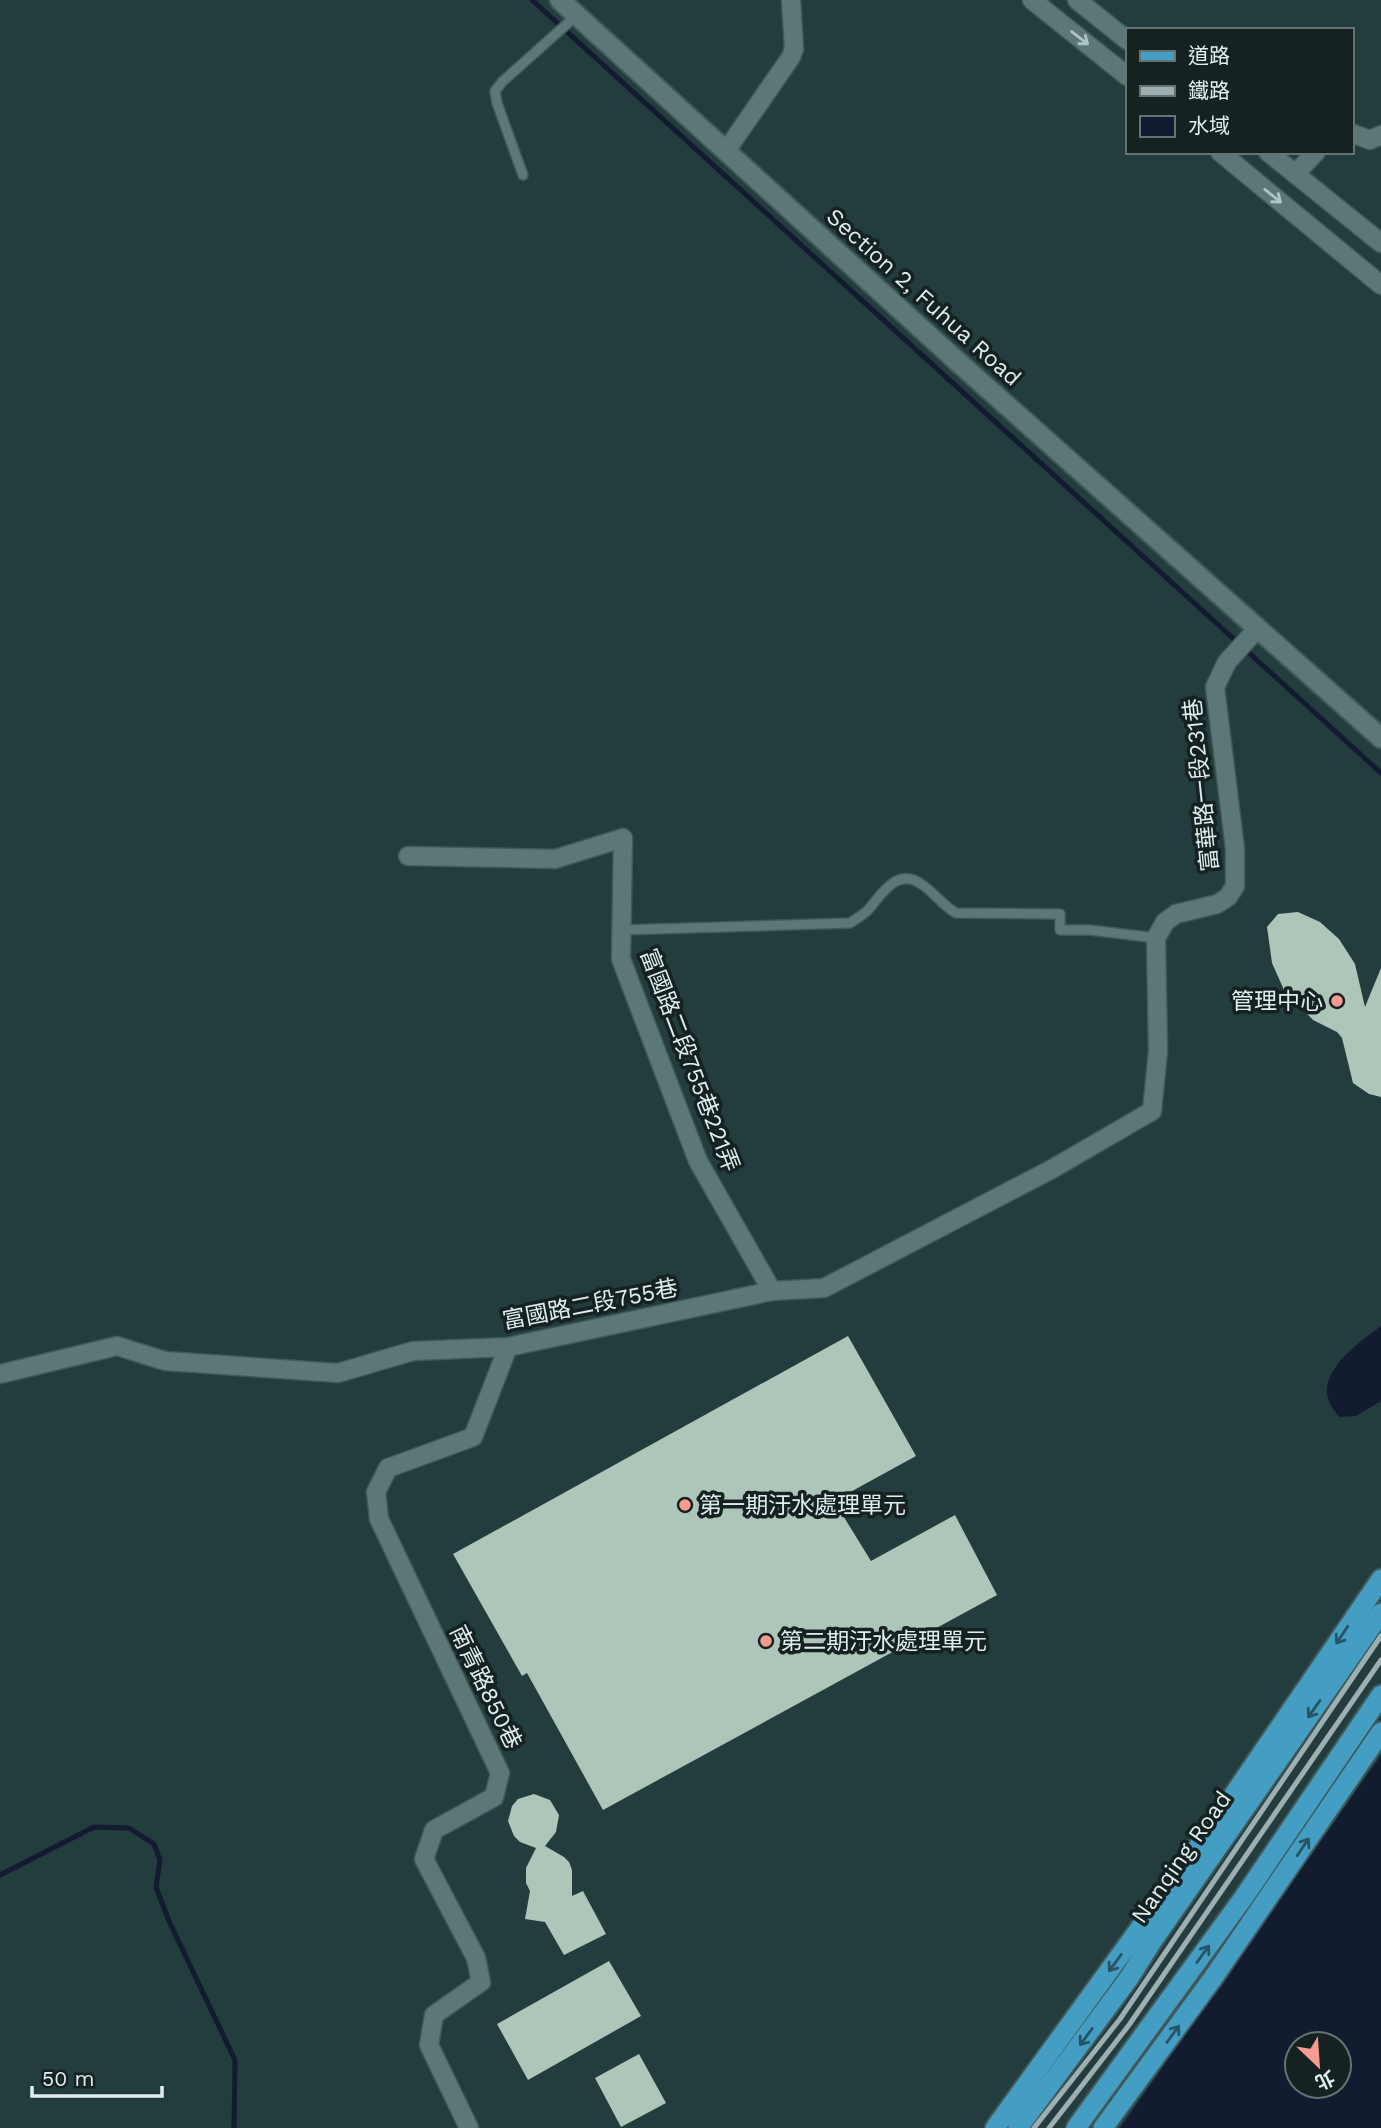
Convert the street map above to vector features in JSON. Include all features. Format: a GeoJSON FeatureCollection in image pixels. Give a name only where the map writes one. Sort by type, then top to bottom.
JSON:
{"type":"FeatureCollection","features":[{"type":"Feature","properties":{"kind":"main road"},"geometry":{"type":"LineString","coordinates":[[995,2128],[1185,1866],[1381,1579]]}},
{"type":"Feature","properties":{"kind":"main road","name":"Nanqing Road"},"geometry":{"type":"LineString","coordinates":[[1018,2128],[1129,1978],[1381,1613]]}},
{"type":"Feature","properties":{"kind":"main road"},"geometry":{"type":"LineString","coordinates":[[1076,2128],[1244,1897],[1381,1695]]}},
{"type":"Feature","properties":{"kind":"main road"},"geometry":{"type":"LineString","coordinates":[[1103,2128],[1213,1978],[1381,1732]]}},
{"type":"Feature","properties":{"kind":"main road"},"geometry":{"type":"LineString","coordinates":[[1153,1940],[1185,1866]]}},
{"type":"Feature","properties":{"kind":"main road"},"geometry":{"type":"LineString","coordinates":[[1213,1978],[1244,1897]]}},
{"type":"Feature","properties":{"kind":"street","name":"Section 2, Fuhua Road"},"geometry":{"type":"LineString","coordinates":[[560,0],[1252,635],[1381,738]]}},
{"type":"Feature","properties":{"kind":"street"},"geometry":{"type":"LineString","coordinates":[[726,150],[791,57],[794,49],[791,0]]}},
{"type":"Feature","properties":{"kind":"street"},"geometry":{"type":"LineString","coordinates":[[1032,0],[1126,75]]}},
{"type":"Feature","properties":{"kind":"street"},"geometry":{"type":"LineString","coordinates":[[1077,0],[1126,39]]}},
{"type":"Feature","properties":{"kind":"street"},"geometry":{"type":"LineString","coordinates":[[1353,134],[1370,141],[1381,135]]}},
{"type":"Feature","properties":{"kind":"street"},"geometry":{"type":"LineString","coordinates":[[1222,154],[1381,285]]}},
{"type":"Feature","properties":{"kind":"street"},"geometry":{"type":"LineString","coordinates":[[1271,154],[1381,243]]}},
{"type":"Feature","properties":{"kind":"street"},"geometry":{"type":"LineString","coordinates":[[1296,174],[1314,154]]}},
{"type":"Feature","properties":{"kind":"street","name":"富華路一段231巷"},"geometry":{"type":"LineString","coordinates":[[1156,938],[1165,922],[1177,914],[1217,904],[1228,897],[1235,886],[1235,849],[1215,687],[1227,662],[1252,635]]}},
{"type":"Feature","properties":{"kind":"street","name":"富國路二段755巷221弄"},"geometry":{"type":"LineString","coordinates":[[408,856],[555,859],[623,838],[621,959],[698,1161],[772,1291]]}},
{"type":"Feature","properties":{"kind":"street","name":"富國路二段755巷"},"geometry":{"type":"LineString","coordinates":[[0,1374],[117,1346],[165,1361],[338,1373],[413,1351],[509,1347],[772,1291],[824,1288],[1052,1169],[1152,1111],[1158,1051],[1156,938]]}},
{"type":"Feature","properties":{"kind":"street","name":"南青路850巷"},"geometry":{"type":"LineString","coordinates":[[469,2128],[429,2045],[434,2015],[481,1982],[476,1958],[424,1859],[434,1830],[494,1797],[500,1773],[379,1519],[376,1492],[388,1468],[472,1437],[509,1347]]}},
{"type":"Feature","properties":{"kind":"lane"},"geometry":{"type":"LineString","coordinates":[[523,175],[495,91],[577,15]]}},
{"type":"Feature","properties":{"kind":"lane"},"geometry":{"type":"LineString","coordinates":[[621,930],[850,923],[866,912],[888,884],[903,878],[919,882],[942,905],[956,913],[1060,914],[1060,930],[1090,930],[1156,938]]}},
{"type":"Feature","properties":{"kind":"water"},"geometry":{"type":"Polygon","coordinates":[[[1381,1326],[1381,1401],[1356,1416],[1339,1417],[1327,1393],[1332,1373],[1346,1355],[1381,1326]]]}},
{"type":"Feature","properties":{"kind":"water"},"geometry":{"type":"Polygon","coordinates":[[[1381,1755],[1381,2128],[1120,2128],[1381,1755]]]}},
{"type":"Feature","properties":{"kind":"building","name":"管理中心"},"geometry":{"type":"Polygon","coordinates":[[[1298,912],[1320,922],[1339,939],[1355,964],[1365,1007],[1381,968],[1381,1097],[1369,1094],[1353,1083],[1342,1038],[1337,1032],[1313,1020],[1284,990],[1272,963],[1267,927],[1278,914],[1298,912]]]}},
{"type":"Feature","properties":{"kind":"building"},"geometry":{"type":"Polygon","coordinates":[[[848,1336],[916,1456],[834,1501],[871,1561],[955,1515],[997,1595],[603,1810],[527,1673],[522,1676],[453,1554],[848,1336]]]}},
{"type":"Feature","properties":{"kind":"building"},"geometry":{"type":"Polygon","coordinates":[[[534,1794],[550,1800],[559,1815],[556,1832],[545,1846],[569,1862],[572,1870],[572,1896],[583,1891],[606,1934],[564,1955],[545,1922],[525,1919],[530,1891],[526,1883],[526,1868],[536,1848],[520,1842],[514,1836],[508,1821],[512,1806],[518,1799],[534,1794]]]}},
{"type":"Feature","properties":{"kind":"building"},"geometry":{"type":"Polygon","coordinates":[[[609,1961],[641,2016],[528,2080],[497,2024],[609,1961]]]}},
{"type":"Feature","properties":{"kind":"building"},"geometry":{"type":"Polygon","coordinates":[[[639,2054],[666,2103],[621,2127],[595,2078],[639,2054]]]}},
{"type":"Feature","properties":{"kind":"waterway"},"geometry":{"type":"LineString","coordinates":[[532,0],[1381,773]]}},
{"type":"Feature","properties":{"kind":"waterway"},"geometry":{"type":"LineString","coordinates":[[0,1875],[94,1827],[129,1828],[154,1844],[160,1860],[156,1887],[169,1921],[235,2060],[234,2128]]}},
{"type":"Feature","properties":{"kind":"railway"},"geometry":{"type":"LineString","coordinates":[[1034,2128],[1120,2019],[1381,1636]]}},
{"type":"Feature","properties":{"kind":"railway"},"geometry":{"type":"LineString","coordinates":[[1049,2128],[1129,2025],[1381,1660]]}},
{"type":"Feature","properties":{"kind":"place","name":"管理中心"},"geometry":{"type":"Point","coordinates":[1337,1001]}},
{"type":"Feature","properties":{"kind":"place","name":"第一期汙水處理單元"},"geometry":{"type":"Point","coordinates":[685,1505]}},
{"type":"Feature","properties":{"kind":"place","name":"第二期汙水處理單元"},"geometry":{"type":"Point","coordinates":[766,1641]}}]}
